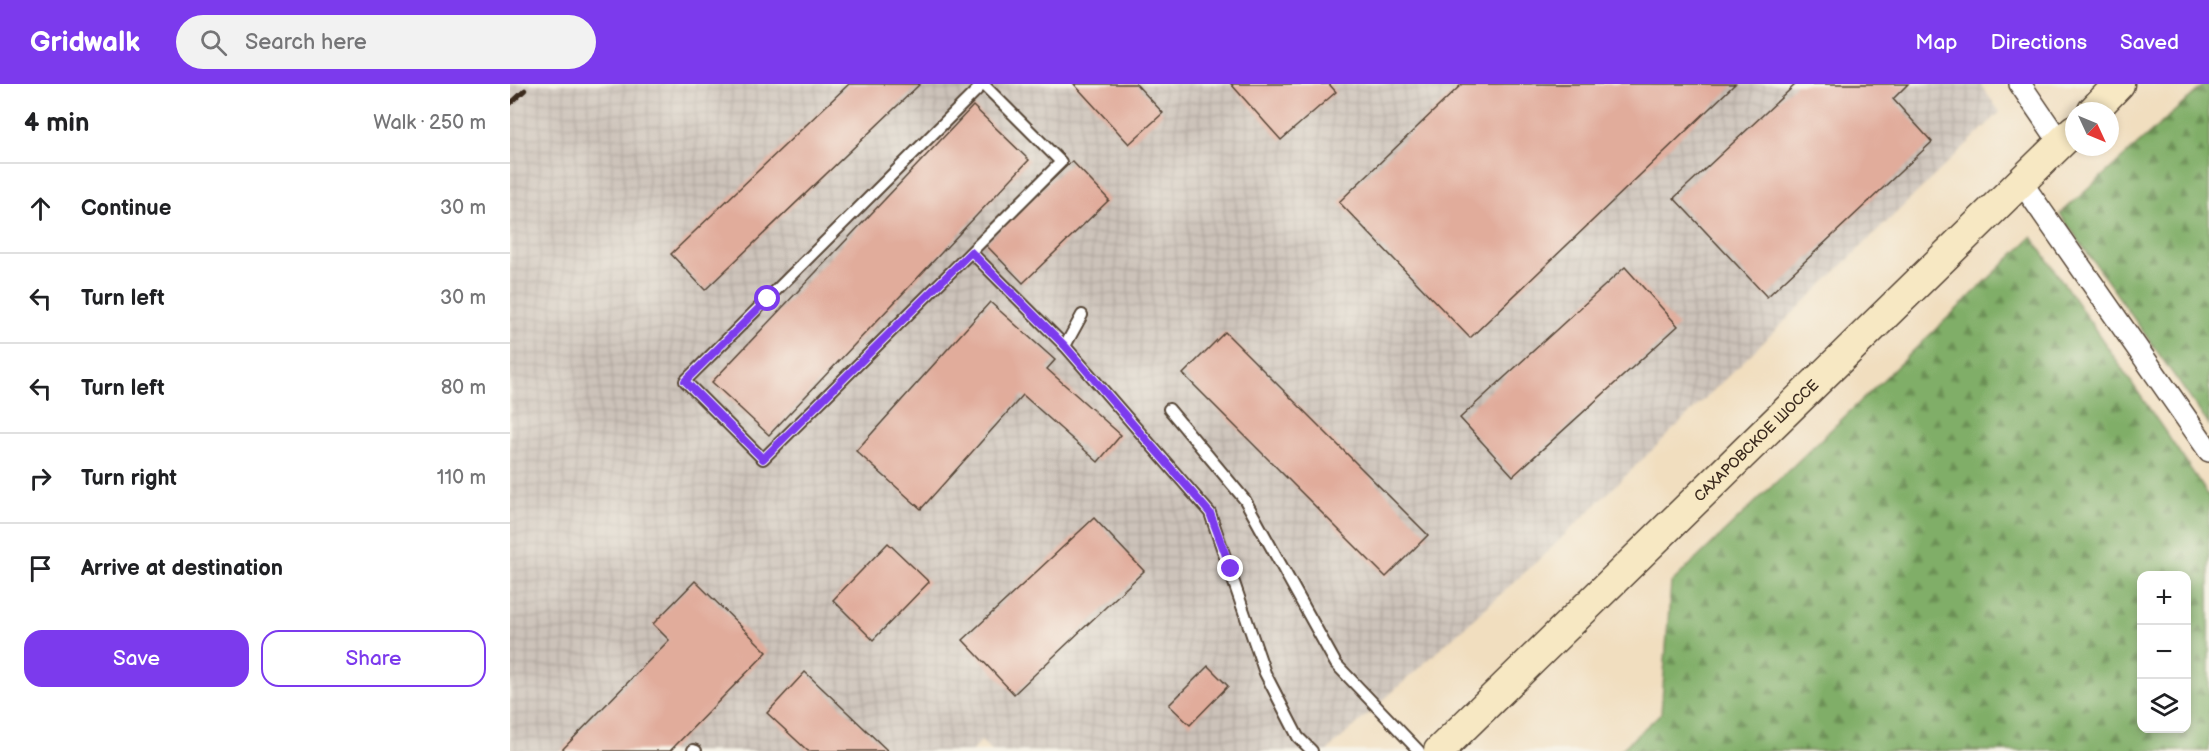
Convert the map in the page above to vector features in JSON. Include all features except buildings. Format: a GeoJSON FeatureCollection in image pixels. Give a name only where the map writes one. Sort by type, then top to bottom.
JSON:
{"type":"FeatureCollection","features":[{"type":"Feature","properties":{"kind":"main road"},"geometry":{"type":"LineString","coordinates":[[2101,102],[2119,84]]}},
{"type":"Feature","properties":{"kind":"main road","name":"САХАРОВСКОЕ ШОССЕ"},"geometry":{"type":"LineString","coordinates":[[1439,751],[2065,139]]}},
{"type":"Feature","properties":{"kind":"street"},"geometry":{"type":"LineString","coordinates":[[2020,84],[2065,135]]}},
{"type":"Feature","properties":{"kind":"street"},"geometry":{"type":"LineString","coordinates":[[2022,183],[2209,451]]}},
{"type":"Feature","properties":{"kind":"lane"},"geometry":{"type":"LineString","coordinates":[[983,84],[1061,162],[971,252],[763,459],[685,381],[983,84]]}},
{"type":"Feature","properties":{"kind":"lane"},"geometry":{"type":"LineString","coordinates":[[971,252],[1065,346],[1210,513],[1265,673],[1298,737],[1312,751]]}},
{"type":"Feature","properties":{"kind":"lane"},"geometry":{"type":"LineString","coordinates":[[1065,346],[1082,315]]}},
{"type":"Feature","properties":{"kind":"lane"},"geometry":{"type":"LineString","coordinates":[[1169,409],[1245,500],[1336,664],[1419,751]]}},
{"type":"Feature","properties":{"kind":"shaded area"},"geometry":{"type":"Polygon","coordinates":[[[510,84],[1980,84],[2000,112],[1544,555],[1327,751],[992,751],[981,741],[972,751],[510,751],[510,84]]]}},
{"type":"Feature","properties":{"kind":"green space"},"geometry":{"type":"Polygon","coordinates":[[[2205,84],[2209,84],[2209,425],[2060,214],[2205,84]]]}},
{"type":"Feature","properties":{"kind":"green space"},"geometry":{"type":"Polygon","coordinates":[[[2032,237],[2209,496],[2209,751],[1620,751],[1661,713],[1671,583],[2032,237]]]}},
{"type":"Feature","properties":{"kind":"railway"},"geometry":{"type":"LineString","coordinates":[[510,104],[525,90]]}},
{"type":"Feature","properties":{"kind":"route"},"geometry":{"type":"LineString","coordinates":[[768,299],[685,381],[763,459],[971,252],[1065,346],[1210,513],[1231,569]]}}]}
